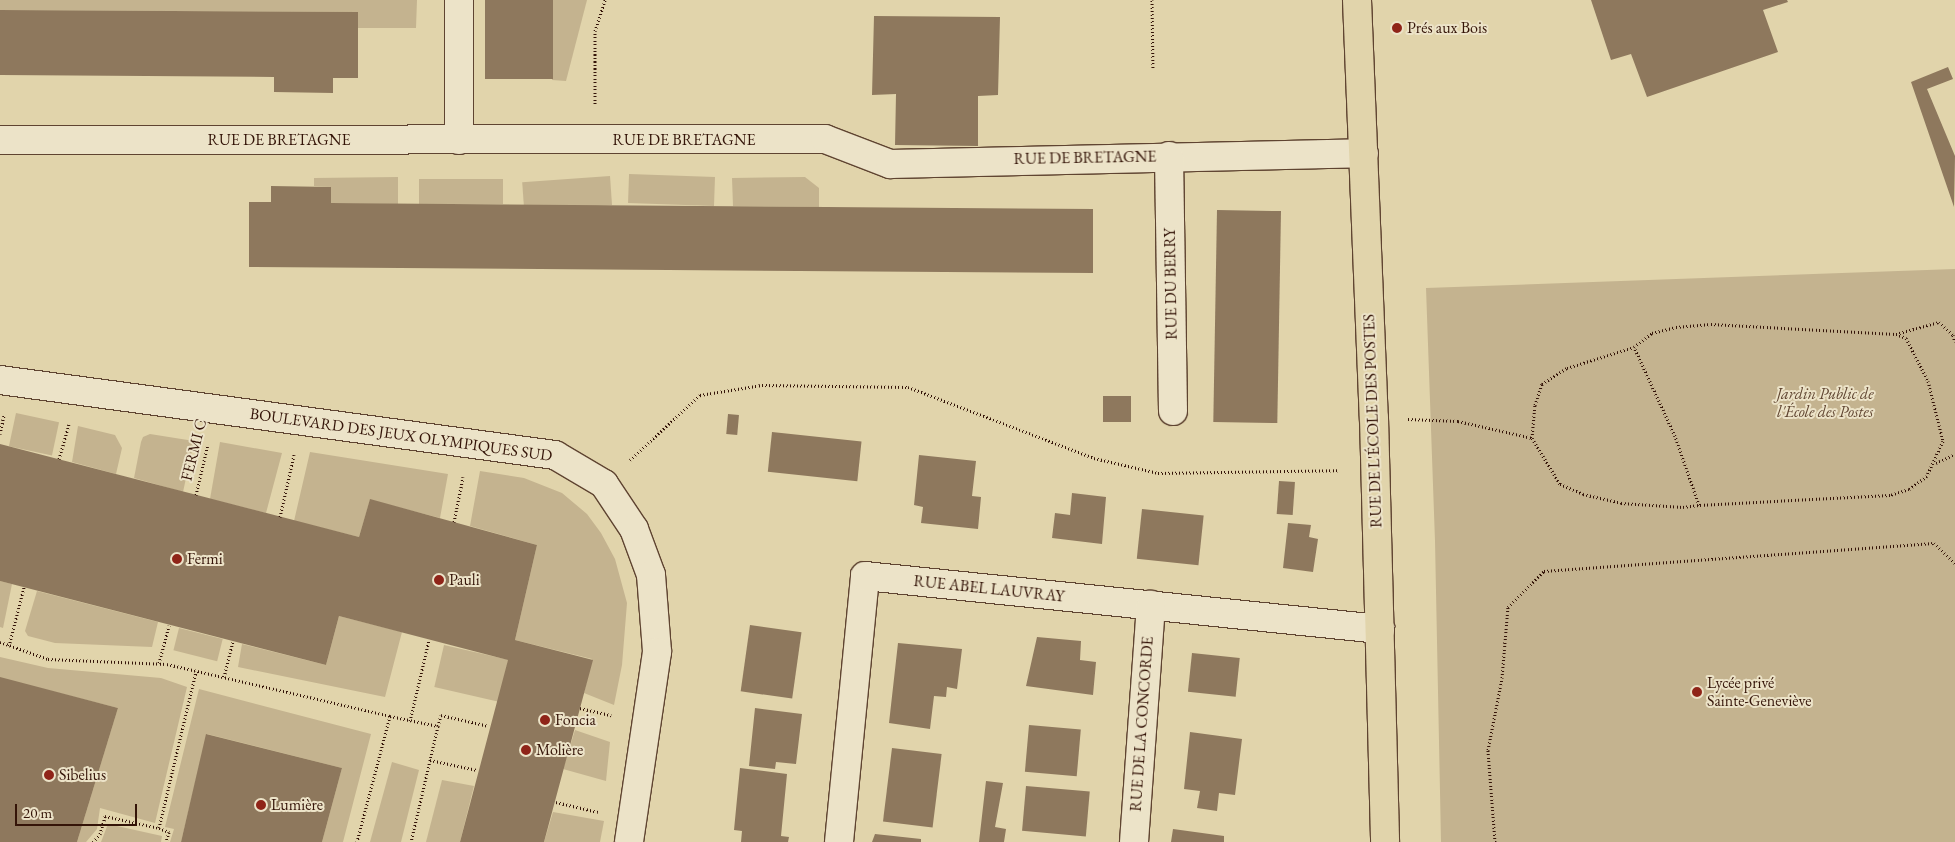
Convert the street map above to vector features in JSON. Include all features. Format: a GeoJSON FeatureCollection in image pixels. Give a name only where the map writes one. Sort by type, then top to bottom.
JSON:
{"type":"FeatureCollection","features":[{"type":"Feature","properties":{"kind":"main road","name":"RUE DE L'ÉCOLE DES POSTES"},"geometry":{"type":"LineString","coordinates":[[1357,0],[1374,418],[1385,842]]}},
{"type":"Feature","properties":{"kind":"street"},"geometry":{"type":"LineString","coordinates":[[459,0],[459,140]]}},
{"type":"Feature","properties":{"kind":"street","name":"RUE DE BRETAGNE"},"geometry":{"type":"LineString","coordinates":[[0,140],[825,140],[890,164],[1169,156],[1364,153]]}},
{"type":"Feature","properties":{"kind":"street","name":"RUE DU BERRY"},"geometry":{"type":"LineString","coordinates":[[1169,156],[1173,411]]}},
{"type":"Feature","properties":{"kind":"street","name":"BOULEVARD DES JEUX OLYMPIQUES SUD"},"geometry":{"type":"LineString","coordinates":[[0,380],[470,442],[554,455],[604,484],[634,529],[651,575],[657,652],[631,831]]}},
{"type":"Feature","properties":{"kind":"street","name":"RUE ABEL LAUVRAY"},"geometry":{"type":"LineString","coordinates":[[839,842],[864,576],[1380,629]]}},
{"type":"Feature","properties":{"kind":"street","name":"RUE DE LA CONCORDE"},"geometry":{"type":"LineString","coordinates":[[1134,842],[1151,605]]}},
{"type":"Feature","properties":{"kind":"path"},"geometry":{"type":"LineString","coordinates":[[595,140],[596,30],[605,0]]}},
{"type":"Feature","properties":{"kind":"path"},"geometry":{"type":"LineString","coordinates":[[1152,0],[1153,69]]}},
{"type":"Feature","properties":{"kind":"path"},"geometry":{"type":"LineString","coordinates":[[1896,334],[1906,338],[1928,381],[1943,441],[1936,463],[1927,476],[1909,489],[1890,495],[1683,507],[1621,503],[1583,494],[1560,484],[1532,438],[1534,405],[1542,384],[1567,368],[1634,347],[1652,333],[1676,327],[1711,324],[1896,334],[1939,322],[1953,335],[1955,342]]}},
{"type":"Feature","properties":{"kind":"path"},"geometry":{"type":"LineString","coordinates":[[1634,347],[1674,436],[1699,505]]}},
{"type":"Feature","properties":{"kind":"path"},"geometry":{"type":"LineString","coordinates":[[604,484],[700,395],[762,384],[908,387],[1094,458],[1158,473],[1375,469]]}},
{"type":"Feature","properties":{"kind":"path","name":"FERMI C"},"geometry":{"type":"LineString","coordinates":[[196,495],[217,410]]}},
{"type":"Feature","properties":{"kind":"path"},"geometry":{"type":"LineString","coordinates":[[1374,418],[1458,421],[1532,438]]}},
{"type":"Feature","properties":{"kind":"path"},"geometry":{"type":"LineString","coordinates":[[280,517],[302,421]]}},
{"type":"Feature","properties":{"kind":"path"},"geometry":{"type":"LineString","coordinates":[[454,522],[470,442]]}},
{"type":"Feature","properties":{"kind":"path"},"geometry":{"type":"LineString","coordinates":[[1936,463],[1955,454]]}},
{"type":"Feature","properties":{"kind":"path"},"geometry":{"type":"LineString","coordinates":[[1495,842],[1488,750],[1502,678],[1508,607],[1544,571],[1934,543],[1955,563]]}},
{"type":"Feature","properties":{"kind":"path"},"geometry":{"type":"LineString","coordinates":[[9,646],[24,587]]}},
{"type":"Feature","properties":{"kind":"path"},"geometry":{"type":"LineString","coordinates":[[159,663],[169,624]]}},
{"type":"Feature","properties":{"kind":"path"},"geometry":{"type":"LineString","coordinates":[[410,721],[429,640]]}},
{"type":"Feature","properties":{"kind":"path"},"geometry":{"type":"LineString","coordinates":[[0,642],[48,659],[159,663],[438,726]]}},
{"type":"Feature","properties":{"kind":"path"},"geometry":{"type":"LineString","coordinates":[[224,677],[233,642]]}},
{"type":"Feature","properties":{"kind":"path"},"geometry":{"type":"LineString","coordinates":[[159,828],[196,671]]}},
{"type":"Feature","properties":{"kind":"path"},"geometry":{"type":"LineString","coordinates":[[411,842],[441,715],[489,726]]}},
{"type":"Feature","properties":{"kind":"path"},"geometry":{"type":"LineString","coordinates":[[357,842],[390,716]]}},
{"type":"Feature","properties":{"kind":"path"},"geometry":{"type":"LineString","coordinates":[[430,760],[478,770]]}},
{"type":"Feature","properties":{"kind":"path"},"geometry":{"type":"LineString","coordinates":[[556,802],[631,831]]}},
{"type":"Feature","properties":{"kind":"path"},"geometry":{"type":"LineString","coordinates":[[93,842],[100,834],[104,816],[159,828],[168,832],[166,842]]}},
{"type":"Feature","properties":{"kind":"green space"},"geometry":{"type":"Polygon","coordinates":[[[0,0],[417,0],[416,28],[358,28],[358,12],[0,10],[0,0]]]}},
{"type":"Feature","properties":{"kind":"green space"},"geometry":{"type":"Polygon","coordinates":[[[553,0],[587,0],[566,81],[552,80],[553,0]]]}},
{"type":"Feature","properties":{"kind":"green space"},"geometry":{"type":"Polygon","coordinates":[[[629,174],[715,177],[714,206],[628,203],[629,174]]]}},
{"type":"Feature","properties":{"kind":"green space"},"geometry":{"type":"Polygon","coordinates":[[[610,176],[612,205],[524,211],[522,182],[610,176]]]}},
{"type":"Feature","properties":{"kind":"green space"},"geometry":{"type":"Polygon","coordinates":[[[398,177],[398,204],[331,203],[331,187],[314,186],[314,178],[398,177]]]}},
{"type":"Feature","properties":{"kind":"green space"},"geometry":{"type":"Polygon","coordinates":[[[805,177],[819,188],[819,207],[733,206],[732,178],[805,177]]]}},
{"type":"Feature","properties":{"kind":"green space"},"geometry":{"type":"Polygon","coordinates":[[[419,179],[503,179],[503,204],[419,204],[419,179]]]}},
{"type":"Feature","properties":{"kind":"green space","name":"Jardin Public de l'École des Postes"},"geometry":{"type":"Polygon","coordinates":[[[1955,269],[1955,842],[1441,842],[1435,541],[1426,288],[1955,269]]]}},
{"type":"Feature","properties":{"kind":"green space"},"geometry":{"type":"Polygon","coordinates":[[[16,413],[59,422],[52,455],[9,446],[16,413]]]}},
{"type":"Feature","properties":{"kind":"green space"},"geometry":{"type":"Polygon","coordinates":[[[78,426],[115,435],[122,448],[116,474],[72,462],[78,426]]]}},
{"type":"Feature","properties":{"kind":"green space"},"geometry":{"type":"Polygon","coordinates":[[[150,434],[194,441],[183,492],[134,478],[141,442],[143,437],[150,434]]]}},
{"type":"Feature","properties":{"kind":"green space"},"geometry":{"type":"Polygon","coordinates":[[[220,442],[282,453],[266,513],[210,499],[220,442]]]}},
{"type":"Feature","properties":{"kind":"green space"},"geometry":{"type":"Polygon","coordinates":[[[310,452],[448,474],[440,518],[370,500],[359,537],[294,521],[310,452]]]}},
{"type":"Feature","properties":{"kind":"green space"},"geometry":{"type":"Polygon","coordinates":[[[480,471],[524,478],[562,493],[587,514],[601,533],[615,559],[627,603],[622,665],[614,705],[584,693],[592,659],[515,640],[537,545],[470,526],[480,471]]]}},
{"type":"Feature","properties":{"kind":"green space"},"geometry":{"type":"Polygon","coordinates":[[[0,581],[12,584],[3,628],[0,627],[0,581]]]}},
{"type":"Feature","properties":{"kind":"green space"},"geometry":{"type":"Polygon","coordinates":[[[37,591],[158,622],[152,647],[55,643],[28,636],[25,631],[37,591]]]}},
{"type":"Feature","properties":{"kind":"green space"},"geometry":{"type":"Polygon","coordinates":[[[339,616],[402,632],[385,697],[238,667],[242,644],[326,665],[339,616]]]}},
{"type":"Feature","properties":{"kind":"green space"},"geometry":{"type":"Polygon","coordinates":[[[179,628],[223,639],[217,661],[173,650],[179,628]]]}},
{"type":"Feature","properties":{"kind":"green space"},"geometry":{"type":"Polygon","coordinates":[[[444,645],[508,660],[499,702],[434,687],[444,645]]]}},
{"type":"Feature","properties":{"kind":"green space"},"geometry":{"type":"Polygon","coordinates":[[[0,657],[48,668],[161,678],[187,687],[155,823],[100,808],[97,829],[86,842],[77,842],[118,708],[0,678],[0,657]]]}},
{"type":"Feature","properties":{"kind":"green space"},"geometry":{"type":"Polygon","coordinates":[[[199,689],[371,734],[343,842],[322,842],[342,768],[207,734],[181,842],[170,842],[174,829],[165,827],[199,689]]]}},
{"type":"Feature","properties":{"kind":"green space"},"geometry":{"type":"Polygon","coordinates":[[[575,730],[610,742],[606,781],[563,769],[575,730]]]}},
{"type":"Feature","properties":{"kind":"green space"},"geometry":{"type":"Polygon","coordinates":[[[392,762],[419,770],[401,842],[370,842],[392,762]]]}},
{"type":"Feature","properties":{"kind":"green space"},"geometry":{"type":"Polygon","coordinates":[[[442,780],[474,786],[460,842],[426,842],[442,780]]]}},
{"type":"Feature","properties":{"kind":"green space"},"geometry":{"type":"Polygon","coordinates":[[[553,812],[604,821],[600,842],[544,842],[553,812]]]}},
{"type":"Feature","properties":{"kind":"green space"},"geometry":{"type":"Polygon","coordinates":[[[108,824],[162,836],[161,842],[101,842],[108,824]]]}},
{"type":"Feature","properties":{"kind":"building"},"geometry":{"type":"Polygon","coordinates":[[[485,0],[553,0],[553,79],[485,79],[485,0]]]}},
{"type":"Feature","properties":{"kind":"building"},"geometry":{"type":"Polygon","coordinates":[[[1591,0],[1787,0],[1788,2],[1763,10],[1778,52],[1647,97],[1631,54],[1611,60],[1591,0]]]}},
{"type":"Feature","properties":{"kind":"building"},"geometry":{"type":"Polygon","coordinates":[[[0,10],[358,12],[358,78],[333,78],[333,93],[274,92],[274,77],[0,75],[0,10]]]}},
{"type":"Feature","properties":{"kind":"building"},"geometry":{"type":"Polygon","coordinates":[[[874,16],[1000,17],[998,95],[978,96],[978,146],[895,145],[896,94],[872,95],[874,16]]]}},
{"type":"Feature","properties":{"kind":"building"},"geometry":{"type":"Polygon","coordinates":[[[1948,67],[1953,79],[1927,89],[1955,156],[1954,207],[1911,82],[1948,67]]]}},
{"type":"Feature","properties":{"kind":"building"},"geometry":{"type":"Polygon","coordinates":[[[271,186],[331,187],[331,203],[1093,209],[1093,273],[249,267],[249,202],[271,202],[271,186]]]}},
{"type":"Feature","properties":{"kind":"building"},"geometry":{"type":"Polygon","coordinates":[[[1217,210],[1281,211],[1277,423],[1213,422],[1217,210]]]}},
{"type":"Feature","properties":{"kind":"building"},"geometry":{"type":"Polygon","coordinates":[[[1103,396],[1131,396],[1131,422],[1103,422],[1103,396]]]}},
{"type":"Feature","properties":{"kind":"building"},"geometry":{"type":"Polygon","coordinates":[[[728,414],[739,415],[737,435],[726,434],[728,414]]]}},
{"type":"Feature","properties":{"kind":"building"},"geometry":{"type":"Polygon","coordinates":[[[772,432],[862,441],[857,481],[768,472],[772,432]]]}},
{"type":"Feature","properties":{"kind":"building"},"geometry":{"type":"Polygon","coordinates":[[[0,444],[359,537],[370,499],[537,545],[515,640],[593,660],[544,842],[460,842],[508,660],[339,616],[326,665],[0,581],[0,444]]]}},
{"type":"Feature","properties":{"kind":"building"},"geometry":{"type":"Polygon","coordinates":[[[919,455],[976,461],[972,496],[981,497],[978,529],[921,523],[923,507],[914,505],[919,455]]]}},
{"type":"Feature","properties":{"kind":"building"},"geometry":{"type":"Polygon","coordinates":[[[1279,481],[1295,482],[1293,515],[1277,514],[1279,481]]]}},
{"type":"Feature","properties":{"kind":"building"},"geometry":{"type":"Polygon","coordinates":[[[1072,493],[1106,497],[1102,544],[1052,538],[1055,513],[1070,515],[1072,493]]]}},
{"type":"Feature","properties":{"kind":"building"},"geometry":{"type":"Polygon","coordinates":[[[1142,509],[1204,515],[1198,565],[1137,559],[1142,509]]]}},
{"type":"Feature","properties":{"kind":"building"},"geometry":{"type":"Polygon","coordinates":[[[1288,523],[1311,525],[1309,537],[1318,539],[1313,572],[1283,568],[1288,523]]]}},
{"type":"Feature","properties":{"kind":"building"},"geometry":{"type":"Polygon","coordinates":[[[750,625],[801,632],[792,699],[741,691],[750,625]]]}},
{"type":"Feature","properties":{"kind":"building"},"geometry":{"type":"Polygon","coordinates":[[[1037,637],[1081,641],[1080,660],[1096,662],[1093,695],[1026,686],[1037,637]]]}},
{"type":"Feature","properties":{"kind":"building"},"geometry":{"type":"Polygon","coordinates":[[[898,643],[962,649],[957,689],[947,687],[946,697],[934,696],[930,729],[889,723],[898,643]]]}},
{"type":"Feature","properties":{"kind":"building"},"geometry":{"type":"Polygon","coordinates":[[[1192,653],[1240,658],[1236,697],[1188,692],[1192,653]]]}},
{"type":"Feature","properties":{"kind":"building","name":"Sibelius"},"geometry":{"type":"Polygon","coordinates":[[[0,677],[118,708],[77,842],[0,842],[0,677]]]}},
{"type":"Feature","properties":{"kind":"building"},"geometry":{"type":"Polygon","coordinates":[[[755,708],[802,714],[796,764],[776,762],[775,769],[749,766],[755,708]]]}},
{"type":"Feature","properties":{"kind":"building"},"geometry":{"type":"Polygon","coordinates":[[[1029,725],[1081,730],[1077,776],[1025,772],[1029,725]]]}},
{"type":"Feature","properties":{"kind":"building"},"geometry":{"type":"Polygon","coordinates":[[[1190,732],[1242,739],[1235,795],[1219,793],[1217,811],[1197,808],[1200,791],[1184,789],[1190,732]]]}},
{"type":"Feature","properties":{"kind":"building","name":"Lumière"},"geometry":{"type":"Polygon","coordinates":[[[206,734],[342,768],[322,842],[181,842],[206,734]]]}},
{"type":"Feature","properties":{"kind":"building"},"geometry":{"type":"Polygon","coordinates":[[[892,748],[942,754],[933,828],[883,821],[892,748]]]}},
{"type":"Feature","properties":{"kind":"building"},"geometry":{"type":"Polygon","coordinates":[[[740,768],[787,774],[781,836],[789,837],[788,842],[741,842],[742,831],[734,830],[740,768]]]}},
{"type":"Feature","properties":{"kind":"building"},"geometry":{"type":"Polygon","coordinates":[[[986,781],[1003,783],[995,827],[1006,829],[1004,842],[979,842],[986,781]]]}},
{"type":"Feature","properties":{"kind":"building"},"geometry":{"type":"Polygon","coordinates":[[[1026,786],[1090,792],[1086,836],[1022,831],[1026,786]]]}},
{"type":"Feature","properties":{"kind":"building"},"geometry":{"type":"Polygon","coordinates":[[[1173,829],[1224,836],[1224,842],[1171,842],[1173,829]]]}},
{"type":"Feature","properties":{"kind":"building"},"geometry":{"type":"Polygon","coordinates":[[[875,834],[921,839],[921,842],[872,842],[875,834]]]}},
{"type":"Feature","properties":{"kind":"place","name":"Prés aux Bois"},"geometry":{"type":"Point","coordinates":[1397,28]}},
{"type":"Feature","properties":{"kind":"place","name":"Fermi"},"geometry":{"type":"Point","coordinates":[177,559]}},
{"type":"Feature","properties":{"kind":"place","name":"Pauli"},"geometry":{"type":"Point","coordinates":[439,580]}},
{"type":"Feature","properties":{"kind":"place","name":"Lycée privé Sainte-Geneviève"},"geometry":{"type":"Point","coordinates":[1697,692]}},
{"type":"Feature","properties":{"kind":"place","name":"Foncia"},"geometry":{"type":"Point","coordinates":[545,720]}},
{"type":"Feature","properties":{"kind":"place","name":"Molière"},"geometry":{"type":"Point","coordinates":[526,750]}},
{"type":"Feature","properties":{"kind":"place","name":"Sibelius"},"geometry":{"type":"Point","coordinates":[49,775]}},
{"type":"Feature","properties":{"kind":"place","name":"Lumière"},"geometry":{"type":"Point","coordinates":[261,805]}}]}
